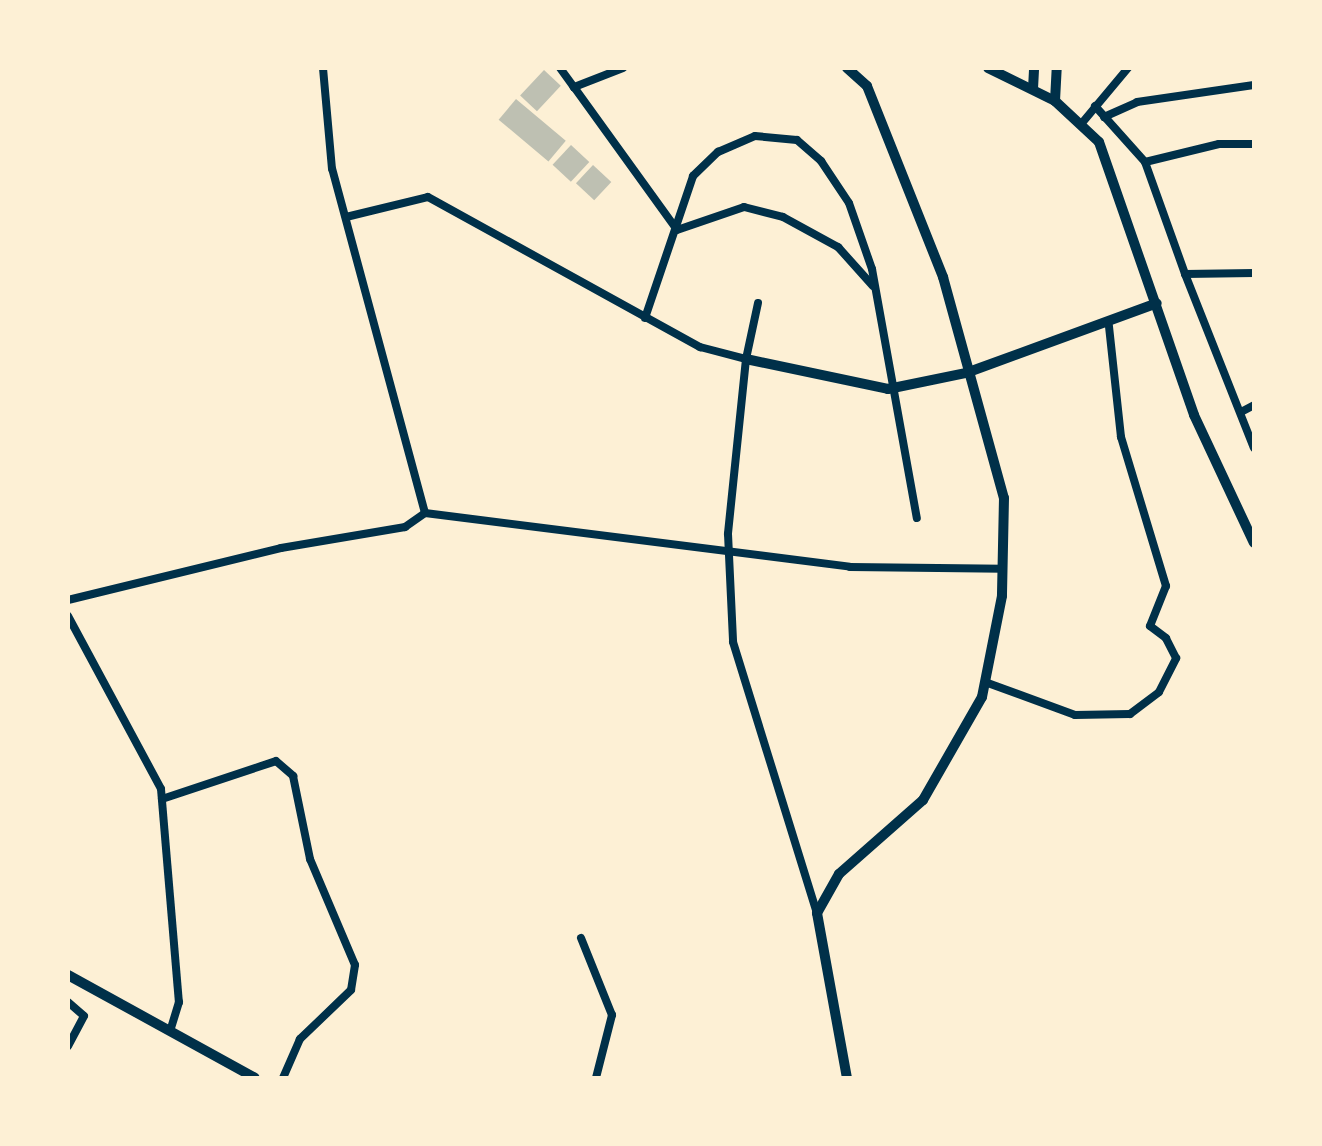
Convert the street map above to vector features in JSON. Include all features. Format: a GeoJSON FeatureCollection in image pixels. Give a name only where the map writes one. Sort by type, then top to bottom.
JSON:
{"type":"FeatureCollection","features":[{"type":"Feature","properties":{"kind":"street"},"geometry":{"type":"LineString","coordinates":[[323,68],[332,169],[425,513]]}},
{"type":"Feature","properties":{"kind":"street"},"geometry":{"type":"LineString","coordinates":[[560,68],[677,230]]}},
{"type":"Feature","properties":{"kind":"street"},"geometry":{"type":"LineString","coordinates":[[574,87],[623,68]]}},
{"type":"Feature","properties":{"kind":"street"},"geometry":{"type":"LineString","coordinates":[[817,912],[839,874],[923,800],[985,682],[1003,569],[1004,498],[966,373],[943,277],[867,86],[847,68]]}},
{"type":"Feature","properties":{"kind":"street"},"geometry":{"type":"LineString","coordinates":[[988,68],[1055,101],[1099,142],[1194,415],[1254,543]]}},
{"type":"Feature","properties":{"kind":"street"},"geometry":{"type":"LineString","coordinates":[[1033,89],[1034,68]]}},
{"type":"Feature","properties":{"kind":"street"},"geometry":{"type":"LineString","coordinates":[[1055,101],[1057,68]]}},
{"type":"Feature","properties":{"kind":"street"},"geometry":{"type":"LineString","coordinates":[[1082,123],[1128,68]]}},
{"type":"Feature","properties":{"kind":"street"},"geometry":{"type":"LineString","coordinates":[[1104,116],[1137,102],[1254,86]]}},
{"type":"Feature","properties":{"kind":"street"},"geometry":{"type":"LineString","coordinates":[[1095,106],[1145,162],[1254,448]]}},
{"type":"Feature","properties":{"kind":"street"},"geometry":{"type":"LineString","coordinates":[[645,318],[693,176],[718,152],[755,136],[797,140],[821,161],[849,203],[875,289],[917,518]]}},
{"type":"Feature","properties":{"kind":"street"},"geometry":{"type":"LineString","coordinates":[[1145,162],[1219,144],[1254,144]]}},
{"type":"Feature","properties":{"kind":"street"},"geometry":{"type":"LineString","coordinates":[[346,217],[428,196],[700,347],[894,387],[966,373],[1109,326],[1157,303]]}},
{"type":"Feature","properties":{"kind":"street"},"geometry":{"type":"LineString","coordinates":[[677,230],[744,206],[784,217],[838,247],[875,289]]}},
{"type":"Feature","properties":{"kind":"street"},"geometry":{"type":"LineString","coordinates":[[1186,274],[1254,274]]}},
{"type":"Feature","properties":{"kind":"street"},"geometry":{"type":"LineString","coordinates":[[758,302],[746,359],[729,552],[733,642],[817,912],[847,1078]]}},
{"type":"Feature","properties":{"kind":"street"},"geometry":{"type":"LineString","coordinates":[[985,682],[1075,715],[1130,714],[1159,692],[1176,658],[1166,638],[1150,626],[1166,586],[1120,437],[1109,326]]}},
{"type":"Feature","properties":{"kind":"street"},"geometry":{"type":"LineString","coordinates":[[1241,412],[1254,405]]}},
{"type":"Feature","properties":{"kind":"street"},"geometry":{"type":"LineString","coordinates":[[68,600],[281,548],[405,527],[425,513],[850,567],[1003,569]]}},
{"type":"Feature","properties":{"kind":"street"},"geometry":{"type":"LineString","coordinates":[[68,616],[162,799],[179,1002],[170,1031]]}},
{"type":"Feature","properties":{"kind":"street"},"geometry":{"type":"LineString","coordinates":[[162,799],[276,761],[292,776],[310,859],[355,965],[351,990],[300,1039],[283,1078]]}},
{"type":"Feature","properties":{"kind":"street"},"geometry":{"type":"LineString","coordinates":[[581,938],[612,1015],[596,1078]]}},
{"type":"Feature","properties":{"kind":"street"},"geometry":{"type":"LineString","coordinates":[[68,975],[256,1078]]}},
{"type":"Feature","properties":{"kind":"street"},"geometry":{"type":"LineString","coordinates":[[68,1002],[84,1016],[68,1046]]}},
{"type":"Feature","properties":{"kind":"building"},"geometry":{"type":"Polygon","coordinates":[[[544,70],[561,86],[537,111],[520,96],[544,70]]]}},
{"type":"Feature","properties":{"kind":"building"},"geometry":{"type":"Polygon","coordinates":[[[516,99],[566,141],[548,161],[499,120],[516,99]]]}},
{"type":"Feature","properties":{"kind":"building"},"geometry":{"type":"Polygon","coordinates":[[[571,145],[589,162],[571,182],[553,165],[571,145]]]}},
{"type":"Feature","properties":{"kind":"building"},"geometry":{"type":"Polygon","coordinates":[[[593,165],[611,182],[594,200],[576,183],[593,165]]]}}]}
